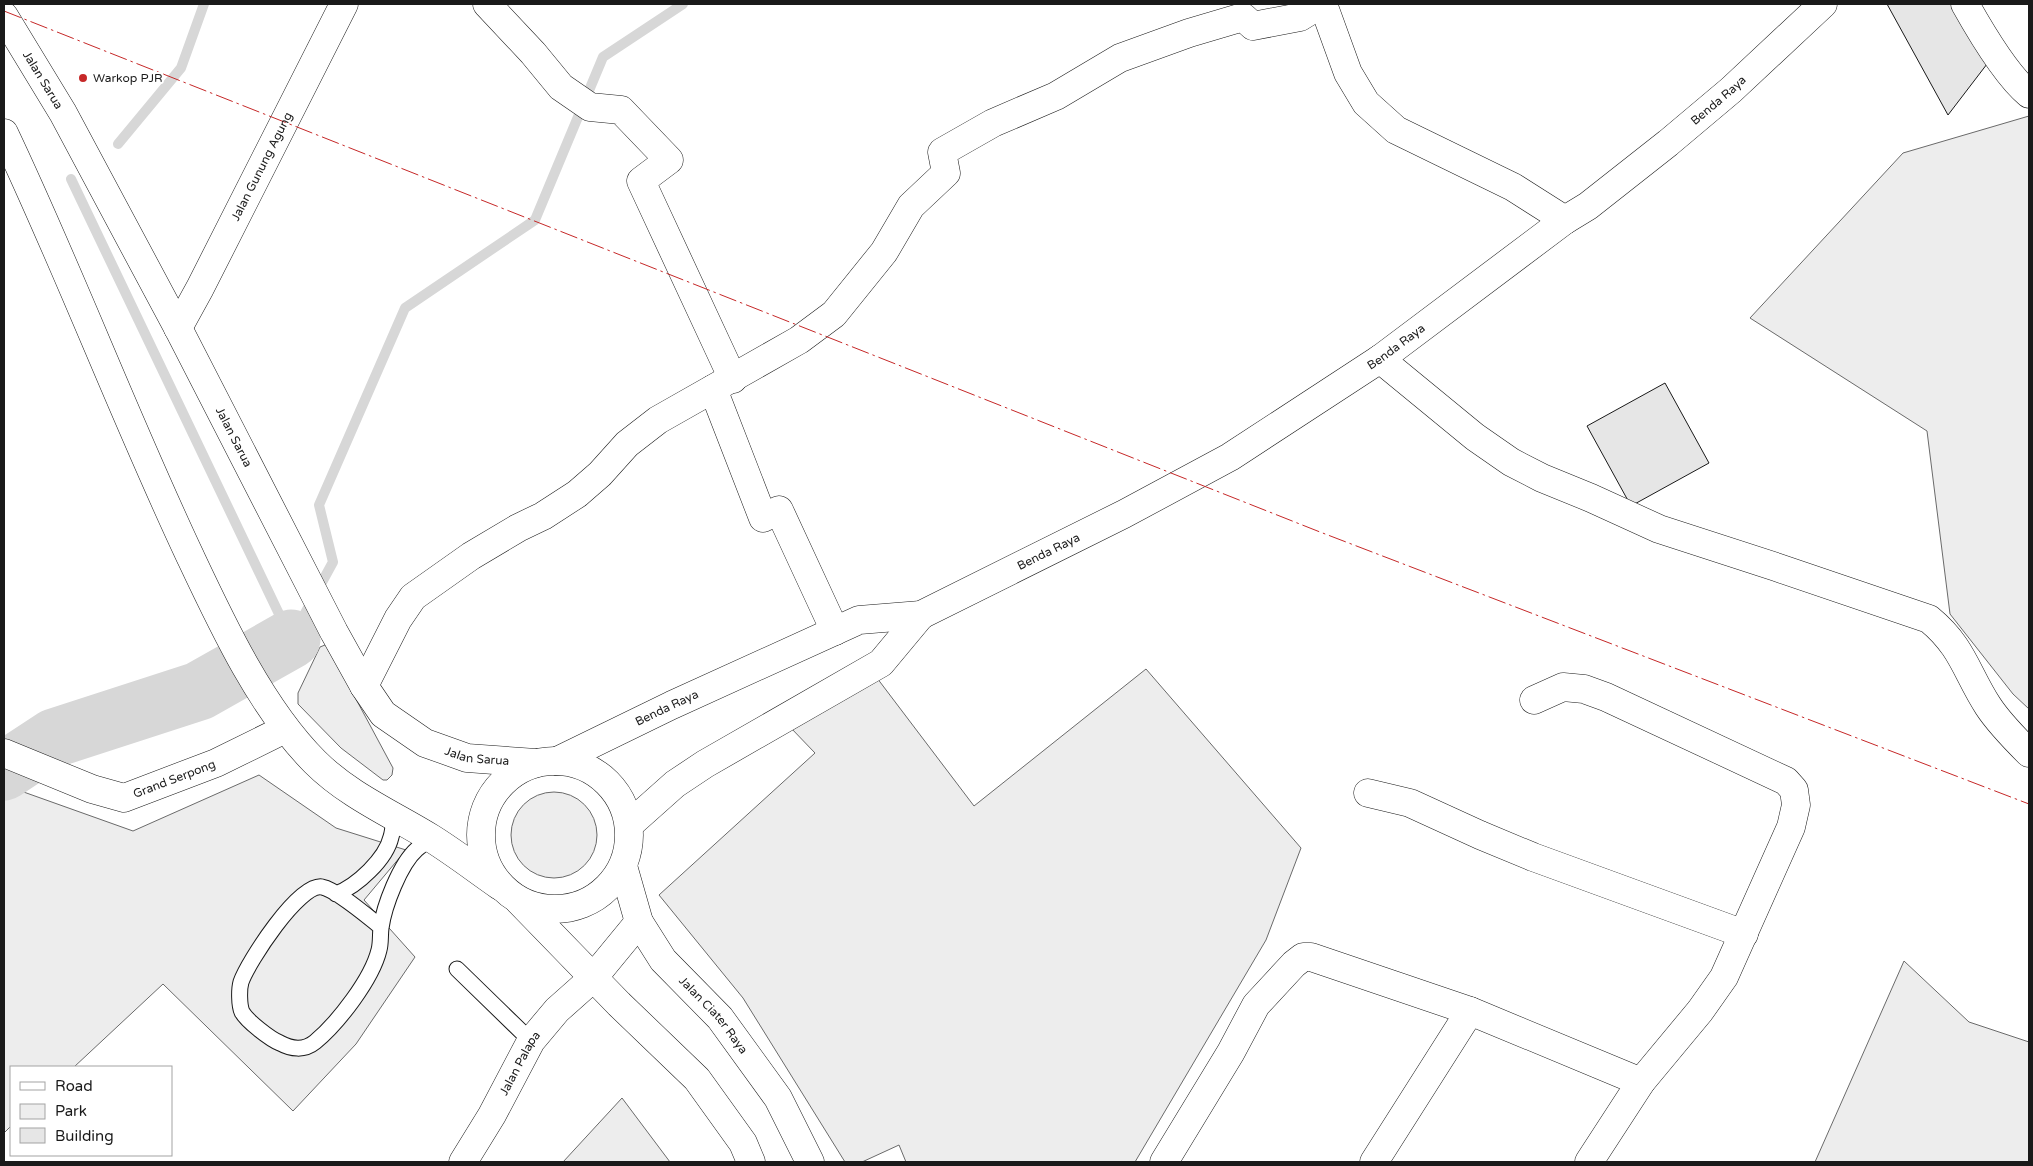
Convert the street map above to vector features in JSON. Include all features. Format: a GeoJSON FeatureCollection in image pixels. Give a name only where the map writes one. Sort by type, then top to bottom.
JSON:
{"type":"FeatureCollection","features":[{"type":"Feature","properties":{"kind":"street","name":"Jalan Gunung Agung"},"geometry":{"type":"LineString","coordinates":[[178,328],[205,280],[344,4]]}},
{"type":"Feature","properties":{"kind":"street"},"geometry":{"type":"LineString","coordinates":[[487,4],[561,88],[590,107],[621,110],[669,160],[641,180],[723,384],[763,518],[779,510],[835,631]]}},
{"type":"Feature","properties":{"kind":"street"},"geometry":{"type":"LineString","coordinates":[[364,686],[398,619],[414,597],[471,556],[518,528],[543,516],[577,494],[600,474],[627,444],[658,420],[799,340],[834,314],[884,252],[911,206],[946,173],[942,152],[993,123],[1056,96],[1120,58],[1189,33],[1243,17],[1253,26],[1300,17],[1322,4],[1348,73],[1366,103],[1396,130],[1513,187],[1565,220]]}},
{"type":"Feature","properties":{"kind":"street","name":"Benda Raya"},"geometry":{"type":"LineString","coordinates":[[546,762],[859,620],[921,615],[1124,514],[1230,457],[1380,359],[1565,220],[1588,206],[1731,90],[1822,4]]}},
{"type":"Feature","properties":{"kind":"street"},"geometry":{"type":"LineString","coordinates":[[1965,4],[2015,79],[2029,94]]}},
{"type":"Feature","properties":{"kind":"street","name":"Jalan Sarua"},"geometry":{"type":"LineString","coordinates":[[4,16],[63,113],[178,328],[334,632],[364,686],[383,714],[424,743],[467,758],[546,762]]}},
{"type":"Feature","properties":{"kind":"street"},"geometry":{"type":"LineString","coordinates":[[4,135],[84,313],[166,506],[225,628],[279,720],[316,763],[341,784],[432,839],[510,894],[542,909],[566,909],[583,905],[599,896],[614,882],[623,866],[629,846],[629,825],[622,805],[611,787],[596,773],[577,764],[546,762],[516,771],[500,784],[488,802],[481,822],[481,843],[487,866],[510,894],[697,1079],[743,1143],[751,1162]]}},
{"type":"Feature","properties":{"kind":"street"},"geometry":{"type":"LineString","coordinates":[[1380,359],[1475,437],[1511,462],[1542,478],[1591,498],[1659,530],[1929,619],[1945,632],[1958,650],[1988,706],[2029,753]]}},
{"type":"Feature","properties":{"kind":"street","name":"Benda Raya"},"geometry":{"type":"LineString","coordinates":[[629,825],[682,779],[881,663],[921,615]]}},
{"type":"Feature","properties":{"kind":"street"},"geometry":{"type":"LineString","coordinates":[[1534,700],[1563,687],[1584,689],[1606,697],[1786,781],[1794,790],[1796,805],[1791,827],[1724,977],[1641,1082],[1589,1162]]}},
{"type":"Feature","properties":{"kind":"street","name":"Grand Serpong"},"geometry":{"type":"LineString","coordinates":[[4,754],[92,789],[124,798],[216,763],[279,720]]}},
{"type":"Feature","properties":{"kind":"street"},"geometry":{"type":"LineString","coordinates":[[1368,793],[1410,803],[1533,857],[1744,934]]}},
{"type":"Feature","properties":{"kind":"street","name":"Jalan Ciater Raya"},"geometry":{"type":"LineString","coordinates":[[623,866],[639,922],[663,960],[720,1018],[778,1098],[810,1162]]}},
{"type":"Feature","properties":{"kind":"street","name":"Jalan Palapa"},"geometry":{"type":"LineString","coordinates":[[463,1162],[492,1115],[531,1041],[557,1010],[593,978],[639,922]]}},
{"type":"Feature","properties":{"kind":"street"},"geometry":{"type":"LineString","coordinates":[[1164,1162],[1231,1052],[1256,1006],[1294,964],[1303,957],[1311,957],[1470,1012],[1641,1082]]}},
{"type":"Feature","properties":{"kind":"street"},"geometry":{"type":"LineString","coordinates":[[1374,1162],[1470,1012]]}},
{"type":"Feature","properties":{"kind":"lane"},"geometry":{"type":"LineString","coordinates":[[336,894],[352,887],[385,852],[391,838],[394,817]]}},
{"type":"Feature","properties":{"kind":"lane"},"geometry":{"type":"LineString","coordinates":[[381,927],[336,894],[323,887],[317,887],[308,892],[270,930],[241,983],[240,998],[242,1011],[250,1021],[278,1042],[292,1048],[302,1048],[314,1043],[340,1016],[368,979],[380,950],[381,927],[393,888],[406,862],[416,850],[432,839]]}},
{"type":"Feature","properties":{"kind":"lane"},"geometry":{"type":"LineString","coordinates":[[457,969],[531,1041]]}},
{"type":"Feature","properties":{"kind":"green space"},"geometry":{"type":"Polygon","coordinates":[[[2029,116],[2029,709],[2013,694],[1950,614],[1927,431],[1750,318],[1903,153],[2029,116]]]}},
{"type":"Feature","properties":{"kind":"green space"},"geometry":{"type":"Polygon","coordinates":[[[325,645],[328,647],[393,768],[392,775],[387,780],[383,780],[341,748],[298,704],[298,693],[320,647],[325,645]]]}},
{"type":"Feature","properties":{"kind":"green space"},"geometry":{"type":"Polygon","coordinates":[[[1146,669],[1301,848],[1266,940],[1135,1162],[906,1162],[899,1145],[862,1162],[845,1162],[743,998],[659,895],[815,753],[790,727],[877,678],[974,806],[1146,669]]]}},
{"type":"Feature","properties":{"kind":"green space"},"geometry":{"type":"Polygon","coordinates":[[[259,775],[336,828],[406,850],[364,900],[415,957],[356,1044],[293,1111],[163,984],[75,1066],[10,1066],[10,1127],[4,1133],[4,785],[133,831],[259,775]]]}},
{"type":"Feature","properties":{"kind":"green space"},"geometry":{"type":"Polygon","coordinates":[[[554,792],[571,795],[585,804],[594,818],[597,835],[594,852],[585,866],[571,875],[554,878],[537,875],[523,866],[514,852],[511,835],[514,818],[523,804],[537,795],[554,792]]]}},
{"type":"Feature","properties":{"kind":"green space"},"geometry":{"type":"Polygon","coordinates":[[[1904,961],[1969,1022],[2029,1042],[2029,1162],[1815,1162],[1904,961]]]}},
{"type":"Feature","properties":{"kind":"green space"},"geometry":{"type":"Polygon","coordinates":[[[622,1098],[670,1162],[563,1162],[622,1098]]]}},
{"type":"Feature","properties":{"kind":"building"},"geometry":{"type":"Polygon","coordinates":[[[1887,4],[1953,4],[1987,64],[1948,115],[1887,4]]]}},
{"type":"Feature","properties":{"kind":"building"},"geometry":{"type":"Polygon","coordinates":[[[1665,383],[1709,463],[1631,506],[1587,426],[1665,383]]]}},
{"type":"Feature","properties":{"kind":"waterway"},"geometry":{"type":"LineString","coordinates":[[118,144],[181,68],[204,4]]}},
{"type":"Feature","properties":{"kind":"waterway"},"geometry":{"type":"LineString","coordinates":[[291,639],[333,562],[319,505],[405,308],[535,220],[603,57],[683,4]]}},
{"type":"Feature","properties":{"kind":"waterway"},"geometry":{"type":"LineString","coordinates":[[71,179],[291,639]]}},
{"type":"Feature","properties":{"kind":"waterway"},"geometry":{"type":"LineString","coordinates":[[4,771],[54,738],[199,691],[291,639]]}},
{"type":"Feature","properties":{"kind":"power"},"geometry":{"type":"LineString","coordinates":[[4,11],[1320,532],[2029,804]]}},
{"type":"Feature","properties":{"kind":"place","name":"Warkop PJR"},"geometry":{"type":"Point","coordinates":[83,78]}}]}
